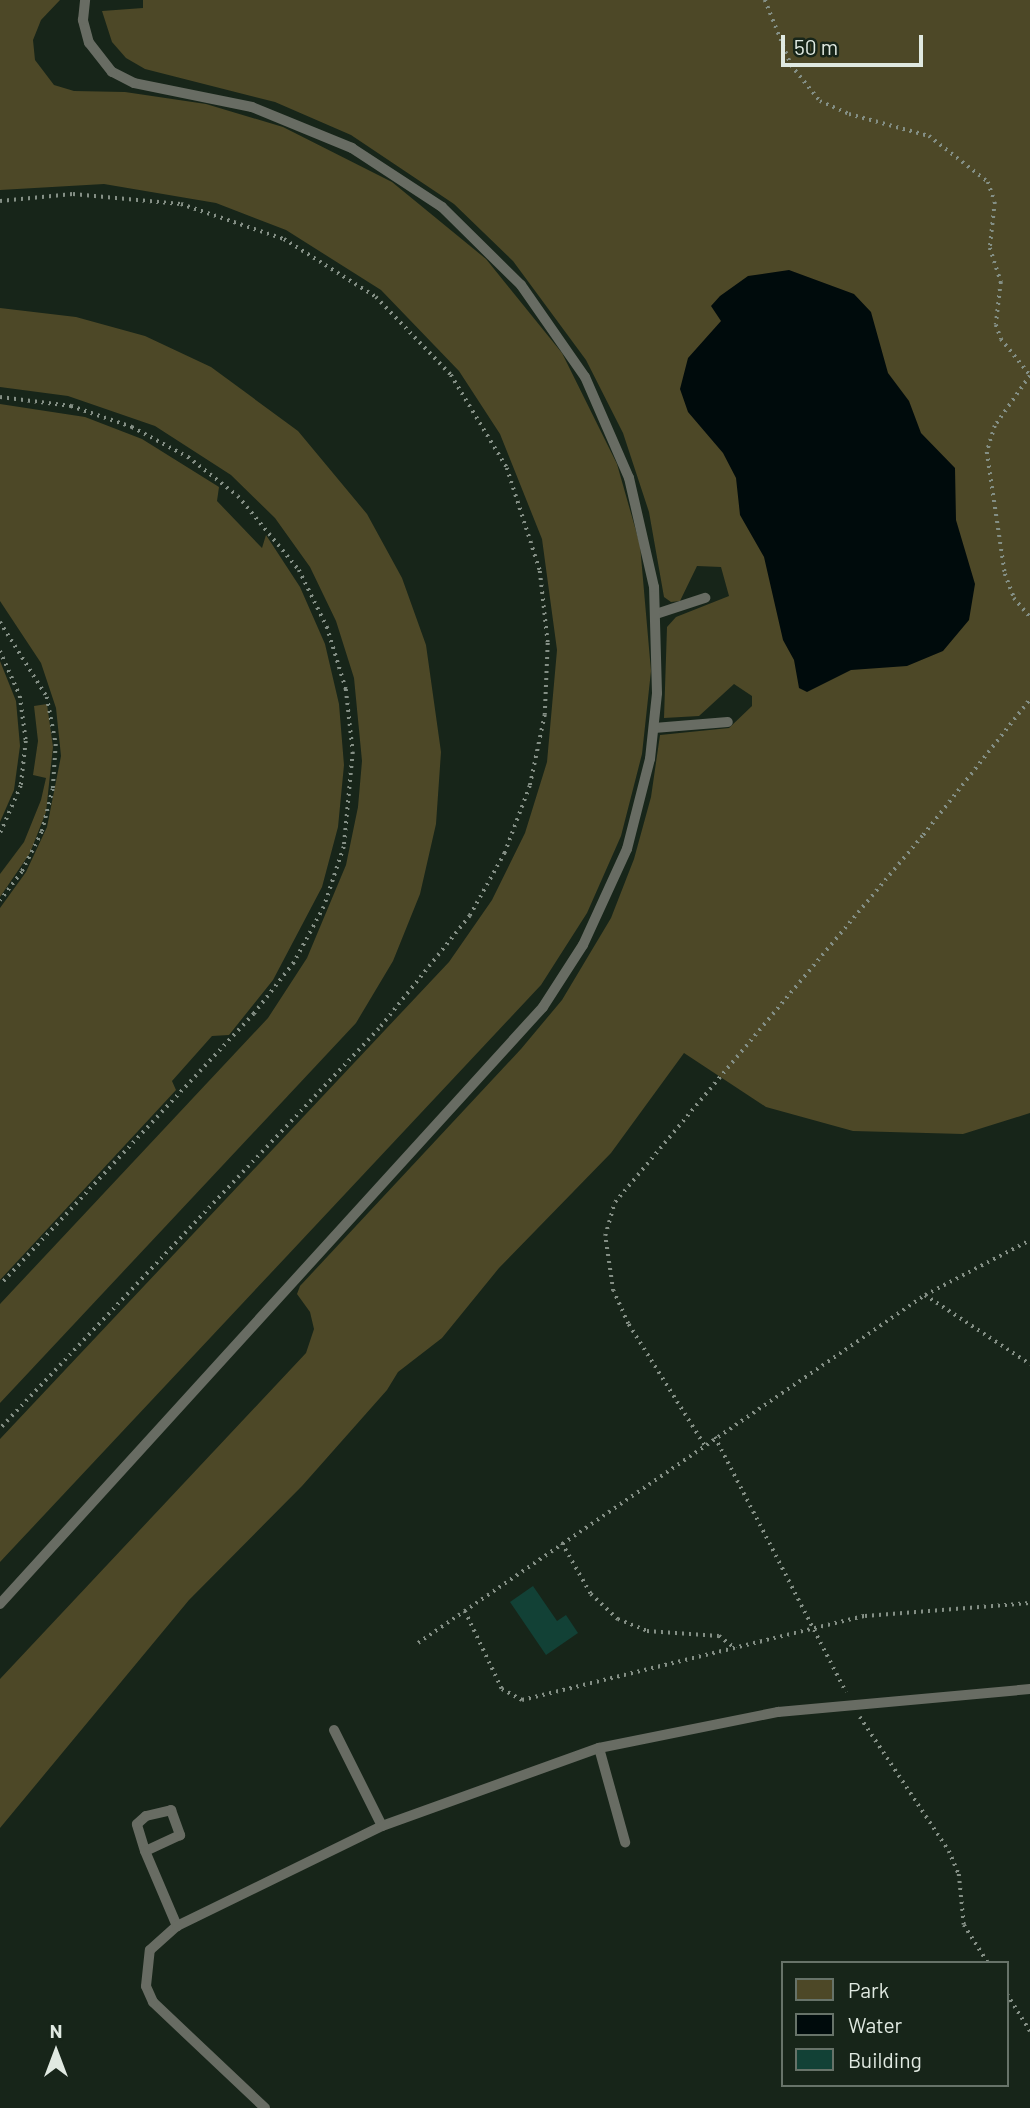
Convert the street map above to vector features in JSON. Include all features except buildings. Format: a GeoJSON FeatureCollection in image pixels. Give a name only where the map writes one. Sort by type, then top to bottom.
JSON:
{"type":"FeatureCollection","features":[{"type":"Feature","properties":{"kind":"lane"},"geometry":{"type":"LineString","coordinates":[[0,1604],[543,1007],[583,945],[616,878],[638,809],[654,728],[656,614],[640,514],[602,410],[566,345],[497,257],[413,185],[320,132],[252,107],[123,79],[103,64],[89,43],[83,20],[85,0]]}},
{"type":"Feature","properties":{"kind":"lane"},"geometry":{"type":"LineString","coordinates":[[656,614],[705,598]]}},
{"type":"Feature","properties":{"kind":"lane"},"geometry":{"type":"LineString","coordinates":[[654,728],[728,722]]}},
{"type":"Feature","properties":{"kind":"lane"},"geometry":{"type":"LineString","coordinates":[[265,2108],[153,2002],[146,1986],[150,1950],[177,1926],[382,1826],[494,1782],[599,1748],[702,1724],[851,1703],[1030,1689]]}},
{"type":"Feature","properties":{"kind":"lane"},"geometry":{"type":"LineString","coordinates":[[334,1730],[382,1826]]}},
{"type":"Feature","properties":{"kind":"lane"},"geometry":{"type":"LineString","coordinates":[[599,1748],[625,1842]]}},
{"type":"Feature","properties":{"kind":"lane"},"geometry":{"type":"LineString","coordinates":[[145,1850],[180,1835],[171,1810],[146,1816],[137,1824],[145,1850],[177,1926]]}},
{"type":"Feature","properties":{"kind":"path"},"geometry":{"type":"LineString","coordinates":[[765,0],[791,65],[820,101],[849,114],[929,136],[988,183],[995,202],[990,248],[1002,282],[996,324],[1002,339],[1030,376],[995,426],[987,452],[1005,574],[1014,598],[1030,617]]}},
{"type":"Feature","properties":{"kind":"path"},"geometry":{"type":"LineString","coordinates":[[0,201],[109,194],[193,207],[284,239],[376,298],[452,375],[507,468],[540,571],[548,643],[545,715],[530,786],[505,853],[470,916],[379,1029],[0,1429]]}},
{"type":"Feature","properties":{"kind":"path"},"geometry":{"type":"LineString","coordinates":[[0,397],[71,406],[132,426],[188,457],[238,496],[293,562],[327,627],[346,688],[354,752],[344,847],[324,907],[293,963],[254,1013],[0,1285]]}},
{"type":"Feature","properties":{"kind":"path"},"geometry":{"type":"LineString","coordinates":[[0,622],[47,697],[56,744],[53,789],[42,832],[22,872],[0,901]]}},
{"type":"Feature","properties":{"kind":"path"},"geometry":{"type":"LineString","coordinates":[[0,651],[20,696],[26,741],[21,786],[0,834]]}},
{"type":"Feature","properties":{"kind":"path"},"geometry":{"type":"LineString","coordinates":[[704,1445],[628,1324],[613,1291],[605,1236],[615,1202],[923,835],[1030,699]]}},
{"type":"Feature","properties":{"kind":"path"},"geometry":{"type":"LineString","coordinates":[[418,1643],[925,1295],[1030,1240]]}},
{"type":"Feature","properties":{"kind":"path"},"geometry":{"type":"LineString","coordinates":[[925,1295],[1030,1364]]}},
{"type":"Feature","properties":{"kind":"path"},"geometry":{"type":"LineString","coordinates":[[715,1437],[851,1703],[949,1852],[959,1874],[964,1925],[987,1961]]}},
{"type":"Feature","properties":{"kind":"path"},"geometry":{"type":"LineString","coordinates":[[562,1543],[591,1594],[618,1619],[647,1631],[719,1636],[736,1649]]}},
{"type":"Feature","properties":{"kind":"path"},"geometry":{"type":"LineString","coordinates":[[465,1611],[502,1689],[522,1700],[814,1629],[905,1610],[1030,1602]]}},
{"type":"Feature","properties":{"kind":"path"},"geometry":{"type":"LineString","coordinates":[[1009,1997],[1030,2031]]}},
{"type":"Feature","properties":{"kind":"green space"},"geometry":{"type":"Polygon","coordinates":[[[0,0],[60,0],[41,20],[33,40],[35,60],[54,85],[74,91],[125,92],[206,104],[283,127],[392,182],[486,259],[562,353],[617,464],[640,545],[651,671],[642,754],[621,836],[587,913],[541,985],[0,1562],[0,1439],[449,962],[492,900],[525,833],[547,762],[557,650],[542,539],[500,434],[459,371],[381,290],[286,230],[216,203],[104,184],[0,190],[0,0]]]}},
{"type":"Feature","properties":{"kind":"green space"},"geometry":{"type":"Polygon","coordinates":[[[143,0],[1030,0],[1030,1113],[963,1134],[853,1131],[766,1107],[684,1053],[611,1153],[499,1268],[442,1338],[398,1372],[387,1390],[302,1486],[189,1600],[0,1828],[0,1679],[306,1353],[314,1329],[310,1312],[297,1294],[300,1286],[521,1049],[562,1000],[611,918],[634,859],[651,797],[660,735],[729,728],[752,706],[752,696],[734,684],[699,716],[664,718],[667,627],[676,617],[729,596],[721,567],[697,566],[680,601],[671,602],[664,597],[649,512],[623,433],[586,360],[513,261],[454,204],[351,135],[275,102],[145,69],[126,58],[112,42],[102,11],[143,8],[143,0]]]}},
{"type":"Feature","properties":{"kind":"green space"},"geometry":{"type":"Polygon","coordinates":[[[0,308],[76,317],[145,336],[211,367],[298,431],[367,514],[402,578],[426,645],[441,752],[436,824],[420,894],[393,961],[356,1023],[0,1403],[0,1304],[268,1018],[307,958],[346,865],[358,807],[362,761],[354,678],[336,621],[310,567],[275,518],[231,475],[155,426],[68,396],[0,387],[0,308]]]}},
{"type":"Feature","properties":{"kind":"green space"},"geometry":{"type":"Polygon","coordinates":[[[0,404],[85,417],[142,439],[219,487],[217,501],[262,548],[266,535],[300,587],[325,644],[339,704],[344,765],[338,827],[322,887],[273,980],[229,1035],[212,1036],[172,1081],[176,1090],[0,1280],[0,908],[26,872],[47,827],[61,756],[56,708],[41,663],[0,601],[0,404]]]}},
{"type":"Feature","properties":{"kind":"green space"},"geometry":{"type":"Polygon","coordinates":[[[0,661],[16,701],[20,746],[14,790],[0,822],[0,661]]]}},
{"type":"Feature","properties":{"kind":"green space"},"geometry":{"type":"Polygon","coordinates":[[[47,704],[53,747],[46,812],[30,853],[0,897],[0,874],[24,842],[41,800],[46,778],[33,775],[38,741],[34,706],[47,704]]]}},
{"type":"Feature","properties":{"kind":"water"},"geometry":{"type":"Polygon","coordinates":[[[789,270],[854,294],[871,312],[888,373],[909,401],[921,433],[955,468],[956,520],[975,584],[969,620],[943,651],[907,666],[851,670],[807,692],[799,688],[794,660],[783,640],[764,557],[740,515],[736,478],[723,453],[688,412],[680,389],[688,358],[721,321],[711,306],[720,296],[748,276],[789,270]]]}}]}
